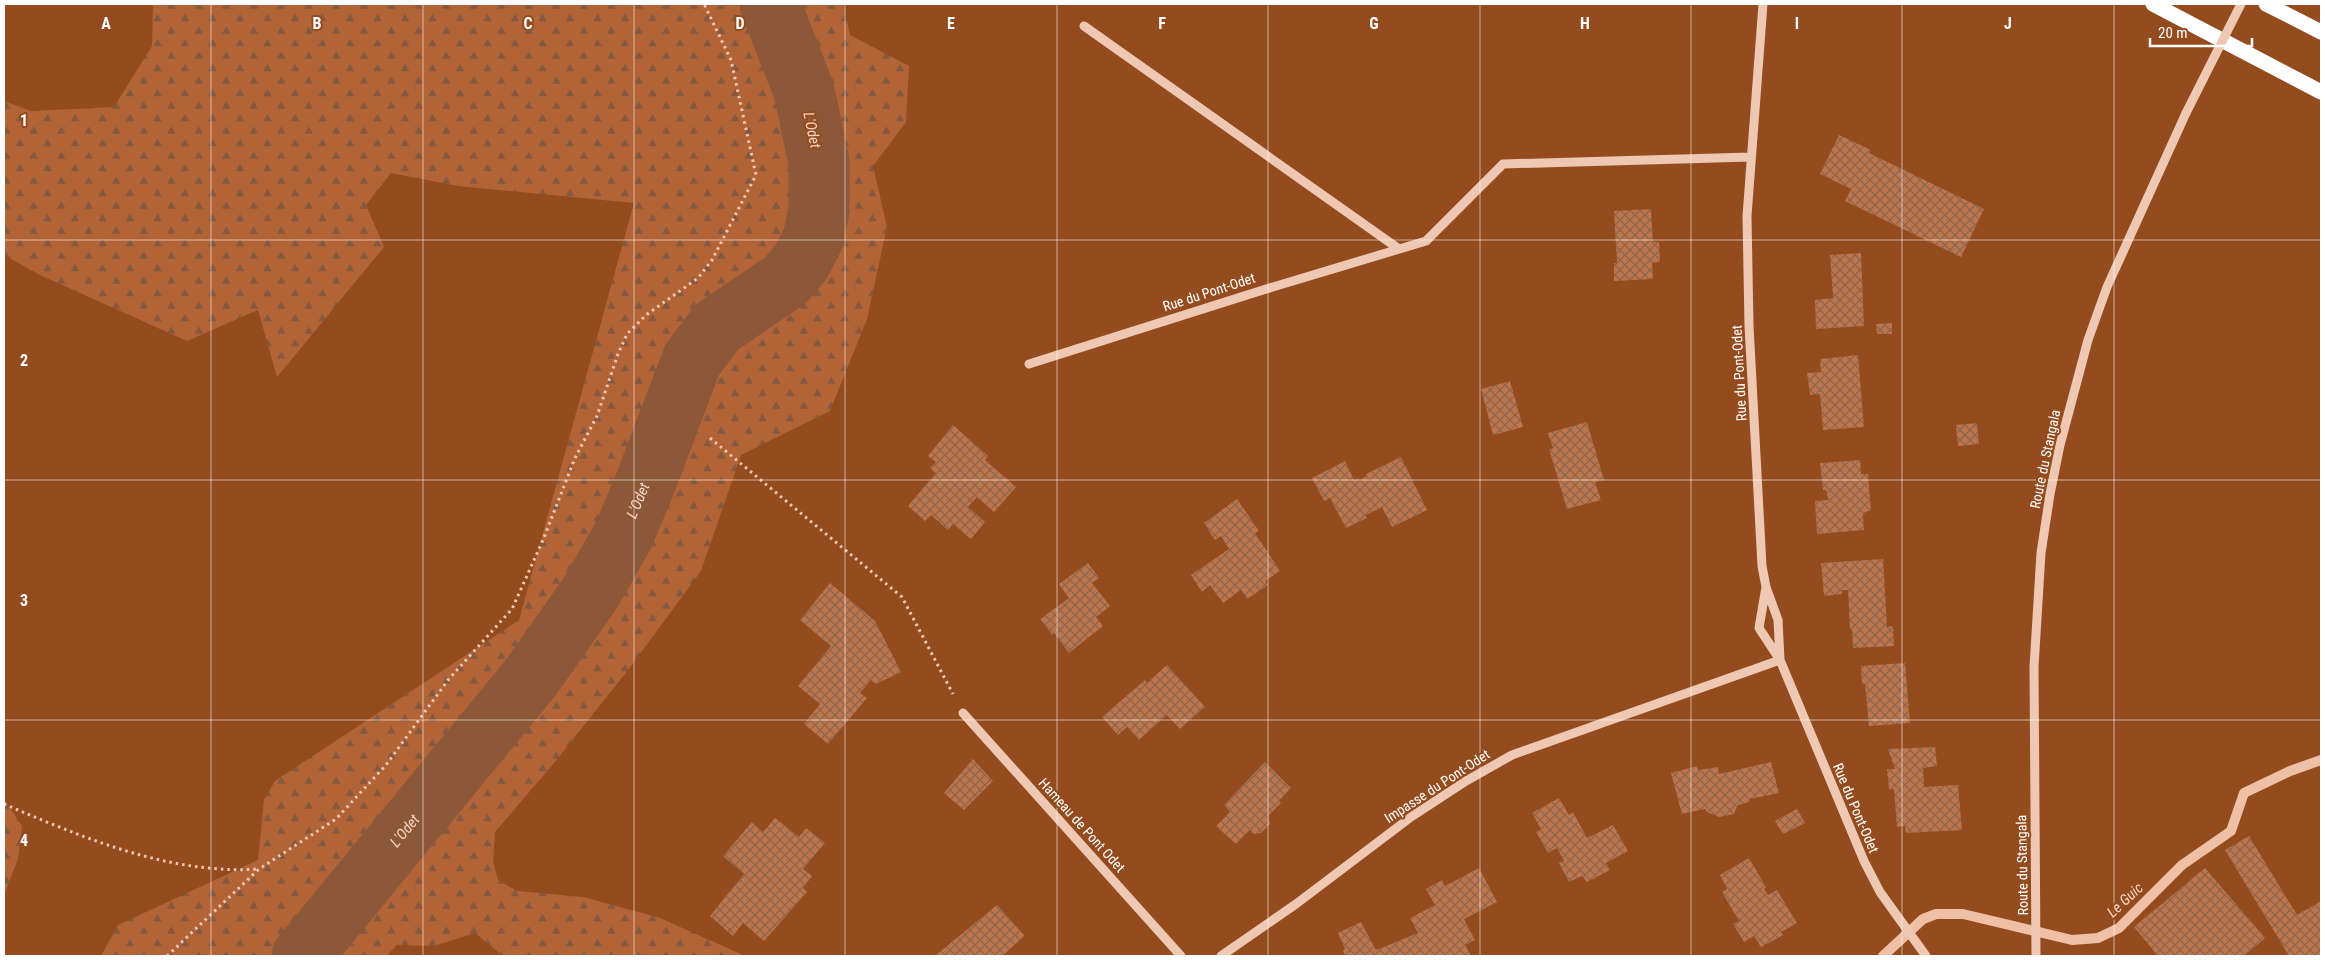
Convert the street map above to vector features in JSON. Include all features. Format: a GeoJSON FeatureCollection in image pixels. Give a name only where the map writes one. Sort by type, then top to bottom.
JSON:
{"type":"FeatureCollection","features":[{"type":"Feature","properties":{"kind":"highway"},"geometry":{"type":"LineString","coordinates":[[2153,4],[2321,92]]}},
{"type":"Feature","properties":{"kind":"highway"},"geometry":{"type":"LineString","coordinates":[[2266,4],[2321,32]]}},
{"type":"Feature","properties":{"kind":"street","name":"Rue du Pont-Odet"},"geometry":{"type":"LineString","coordinates":[[1763,4],[1747,216],[1750,326],[1762,566],[1766,587],[1778,620],[1780,660]]}},
{"type":"Feature","properties":{"kind":"street","name":"Route du Stangala"},"geometry":{"type":"LineString","coordinates":[[2036,956],[2034,667],[2041,554],[2060,445],[2088,340],[2111,278],[2186,113],[2241,4]]}},
{"type":"Feature","properties":{"kind":"street"},"geometry":{"type":"LineString","coordinates":[[1084,26],[1399,249]]}},
{"type":"Feature","properties":{"kind":"street","name":"Rue du Pont-Odet"},"geometry":{"type":"LineString","coordinates":[[1028,364],[1263,290],[1426,242],[1503,164],[1751,157]]}},
{"type":"Feature","properties":{"kind":"street","name":"Rue du Pont-Odet"},"geometry":{"type":"LineString","coordinates":[[1766,587],[1759,628],[1780,660],[1860,853],[1880,892],[1926,956]]}},
{"type":"Feature","properties":{"kind":"street","name":"Impasse du Pont-Odet"},"geometry":{"type":"LineString","coordinates":[[1221,956],[1296,904],[1411,817],[1466,781],[1512,755],[1780,660]]}},
{"type":"Feature","properties":{"kind":"street","name":"Hameau de Pont Odet"},"geometry":{"type":"LineString","coordinates":[[963,713],[1181,956]]}},
{"type":"Feature","properties":{"kind":"path"},"geometry":{"type":"LineString","coordinates":[[167,956],[259,869],[336,819],[386,765],[448,680],[512,609],[543,540],[575,458],[597,416],[618,354],[627,334],[646,315],[698,278],[712,260],[756,175],[731,60],[704,4]]}},
{"type":"Feature","properties":{"kind":"path"},"geometry":{"type":"LineString","coordinates":[[710,438],[902,597],[963,713]]}},
{"type":"Feature","properties":{"kind":"path"},"geometry":{"type":"LineString","coordinates":[[4,804],[68,831],[162,861],[228,871],[259,869]]}},
{"type":"Feature","properties":{"kind":"green space"},"geometry":{"type":"Polygon","coordinates":[[[153,4],[843,4],[850,35],[909,66],[906,122],[873,166],[887,227],[867,319],[830,411],[741,455],[701,571],[628,670],[554,763],[495,832],[493,862],[498,880],[517,891],[583,897],[660,918],[745,956],[503,956],[475,933],[434,946],[397,945],[386,956],[101,956],[118,925],[258,860],[264,800],[275,781],[519,620],[634,203],[458,186],[391,173],[366,205],[384,247],[277,377],[258,310],[187,341],[40,275],[4,255],[4,101],[31,111],[114,107],[152,46],[153,4]]]}},
{"type":"Feature","properties":{"kind":"green space"},"geometry":{"type":"Polygon","coordinates":[[[4,799],[22,826],[18,859],[4,895],[4,799]]]}},
{"type":"Feature","properties":{"kind":"building"},"geometry":{"type":"Polygon","coordinates":[[[1839,135],[1871,150],[1869,153],[1984,209],[1961,257],[1845,201],[1851,189],[1820,174],[1839,135]]]}},
{"type":"Feature","properties":{"kind":"building"},"geometry":{"type":"Polygon","coordinates":[[[1651,209],[1653,242],[1659,242],[1660,262],[1652,263],[1653,279],[1614,281],[1614,263],[1617,263],[1614,211],[1651,209]]]}},
{"type":"Feature","properties":{"kind":"building"},"geometry":{"type":"Polygon","coordinates":[[[1861,253],[1864,326],[1816,329],[1815,300],[1833,298],[1830,255],[1861,253]]]}},
{"type":"Feature","properties":{"kind":"building"},"geometry":{"type":"Polygon","coordinates":[[[1892,323],[1892,334],[1877,334],[1876,324],[1892,323]]]}},
{"type":"Feature","properties":{"kind":"building"},"geometry":{"type":"Polygon","coordinates":[[[1858,355],[1864,427],[1823,430],[1820,394],[1810,395],[1807,373],[1821,372],[1820,359],[1858,355]]]}},
{"type":"Feature","properties":{"kind":"building"},"geometry":{"type":"Polygon","coordinates":[[[1510,381],[1523,427],[1493,435],[1481,389],[1510,381]]]}},
{"type":"Feature","properties":{"kind":"building"},"geometry":{"type":"Polygon","coordinates":[[[1587,422],[1604,480],[1595,482],[1601,500],[1567,509],[1549,449],[1553,448],[1548,433],[1587,422]]]}},
{"type":"Feature","properties":{"kind":"building"},"geometry":{"type":"Polygon","coordinates":[[[1977,423],[1979,444],[1958,446],[1956,425],[1977,423]]]}},
{"type":"Feature","properties":{"kind":"building"},"geometry":{"type":"Polygon","coordinates":[[[953,425],[988,456],[985,460],[1016,487],[994,512],[977,497],[968,507],[985,522],[971,539],[953,524],[948,530],[931,515],[925,521],[908,506],[936,473],[930,468],[936,462],[928,456],[953,425]]]}},
{"type":"Feature","properties":{"kind":"building"},"geometry":{"type":"Polygon","coordinates":[[[1401,457],[1427,510],[1392,527],[1382,507],[1366,515],[1367,518],[1346,528],[1330,498],[1324,501],[1312,478],[1345,461],[1354,480],[1359,478],[1360,480],[1367,476],[1366,474],[1401,457]]]}},
{"type":"Feature","properties":{"kind":"building"},"geometry":{"type":"Polygon","coordinates":[[[1860,460],[1861,474],[1868,474],[1871,511],[1865,512],[1863,515],[1864,530],[1817,534],[1815,501],[1828,500],[1826,490],[1823,490],[1820,463],[1860,460]]]}},
{"type":"Feature","properties":{"kind":"building"},"geometry":{"type":"Polygon","coordinates":[[[1237,499],[1259,531],[1255,533],[1280,571],[1265,581],[1268,585],[1247,599],[1241,590],[1223,603],[1210,585],[1202,592],[1191,575],[1229,549],[1221,536],[1215,540],[1204,523],[1237,499]]]}},
{"type":"Feature","properties":{"kind":"building"},"geometry":{"type":"Polygon","coordinates":[[[1883,559],[1887,627],[1893,626],[1894,646],[1853,648],[1848,590],[1842,590],[1842,594],[1824,596],[1821,563],[1883,559]]]}},
{"type":"Feature","properties":{"kind":"building"},"geometry":{"type":"Polygon","coordinates":[[[1088,563],[1099,578],[1092,583],[1110,606],[1096,617],[1103,626],[1069,653],[1054,633],[1052,635],[1040,619],[1069,598],[1059,584],[1088,563]]]}},
{"type":"Feature","properties":{"kind":"building"},"geometry":{"type":"Polygon","coordinates":[[[830,583],[875,621],[901,672],[876,684],[871,680],[860,693],[867,698],[828,744],[804,724],[820,704],[798,686],[831,646],[800,620],[830,583]]]}},
{"type":"Feature","properties":{"kind":"building"},"geometry":{"type":"Polygon","coordinates":[[[1905,663],[1910,723],[1869,726],[1865,684],[1862,684],[1861,666],[1905,663]]]}},
{"type":"Feature","properties":{"kind":"building"},"geometry":{"type":"Polygon","coordinates":[[[1167,665],[1205,707],[1180,729],[1167,715],[1139,740],[1127,727],[1118,735],[1102,717],[1145,680],[1147,683],[1167,665]]]}},
{"type":"Feature","properties":{"kind":"building"},"geometry":{"type":"Polygon","coordinates":[[[1935,747],[1937,766],[1923,768],[1924,787],[1958,785],[1962,830],[1906,833],[1905,826],[1897,827],[1894,789],[1889,790],[1887,769],[1895,769],[1888,749],[1935,747]]]}},
{"type":"Feature","properties":{"kind":"building"},"geometry":{"type":"Polygon","coordinates":[[[973,759],[993,781],[964,810],[944,793],[973,759]]]}},
{"type":"Feature","properties":{"kind":"building"},"geometry":{"type":"Polygon","coordinates":[[[1265,762],[1291,788],[1279,801],[1281,803],[1269,815],[1270,824],[1261,833],[1253,834],[1250,830],[1236,844],[1216,826],[1230,812],[1224,805],[1265,762]]]}},
{"type":"Feature","properties":{"kind":"building"},"geometry":{"type":"Polygon","coordinates":[[[1771,762],[1779,793],[1750,799],[1749,802],[1738,805],[1734,814],[1719,817],[1707,812],[1705,809],[1682,814],[1671,773],[1697,766],[1698,770],[1718,767],[1719,774],[1771,762]]]}},
{"type":"Feature","properties":{"kind":"building"},"geometry":{"type":"Polygon","coordinates":[[[1559,798],[1569,815],[1573,812],[1587,838],[1613,825],[1628,851],[1606,863],[1610,870],[1587,882],[1582,876],[1569,882],[1559,863],[1564,861],[1557,848],[1548,853],[1536,832],[1541,829],[1532,813],[1559,798]]]}},
{"type":"Feature","properties":{"kind":"building"},"geometry":{"type":"Polygon","coordinates":[[[1797,809],[1805,823],[1783,834],[1775,821],[1797,809]]]}},
{"type":"Feature","properties":{"kind":"building"},"geometry":{"type":"Polygon","coordinates":[[[775,818],[799,837],[806,828],[825,843],[803,869],[812,876],[803,888],[807,892],[764,941],[743,923],[733,936],[710,916],[744,874],[723,856],[752,822],[763,832],[775,818]]]}},
{"type":"Feature","properties":{"kind":"building"},"geometry":{"type":"Polygon","coordinates":[[[2249,836],[2297,915],[2321,901],[2321,956],[2289,956],[2225,850],[2249,836]]]}},
{"type":"Feature","properties":{"kind":"building"},"geometry":{"type":"Polygon","coordinates":[[[1749,858],[1766,887],[1764,889],[1768,895],[1777,890],[1797,923],[1781,932],[1783,935],[1761,947],[1754,936],[1744,942],[1733,924],[1739,921],[1722,892],[1727,889],[1720,875],[1749,858]]]}},
{"type":"Feature","properties":{"kind":"building"},"geometry":{"type":"Polygon","coordinates":[[[1479,868],[1497,902],[1464,919],[1475,940],[1465,945],[1471,956],[1345,956],[1343,950],[1345,949],[1338,933],[1361,922],[1376,950],[1418,933],[1410,918],[1435,905],[1426,889],[1442,880],[1445,886],[1479,868]]]}},
{"type":"Feature","properties":{"kind":"building"},"geometry":{"type":"Polygon","coordinates":[[[2205,868],[2265,938],[2244,956],[2158,956],[2134,927],[2205,868]]]}},
{"type":"Feature","properties":{"kind":"building"},"geometry":{"type":"Polygon","coordinates":[[[997,905],[1025,936],[1002,956],[936,955],[997,905]]]}},
{"type":"Feature","properties":{"kind":"waterway","name":"L'Odet"},"geometry":{"type":"LineString","coordinates":[[302,956],[532,676],[591,592],[623,536],[692,360],[717,327],[786,280],[801,262],[813,239],[819,210],[819,162],[804,91],[770,4]]}},
{"type":"Feature","properties":{"kind":"waterway","name":"Le Guic"},"geometry":{"type":"LineString","coordinates":[[1883,956],[1923,919],[1936,914],[1963,914],[2072,940],[2098,938],[2119,928],[2182,865],[2231,831],[2244,793],[2290,771],[2321,760]]}}]}
